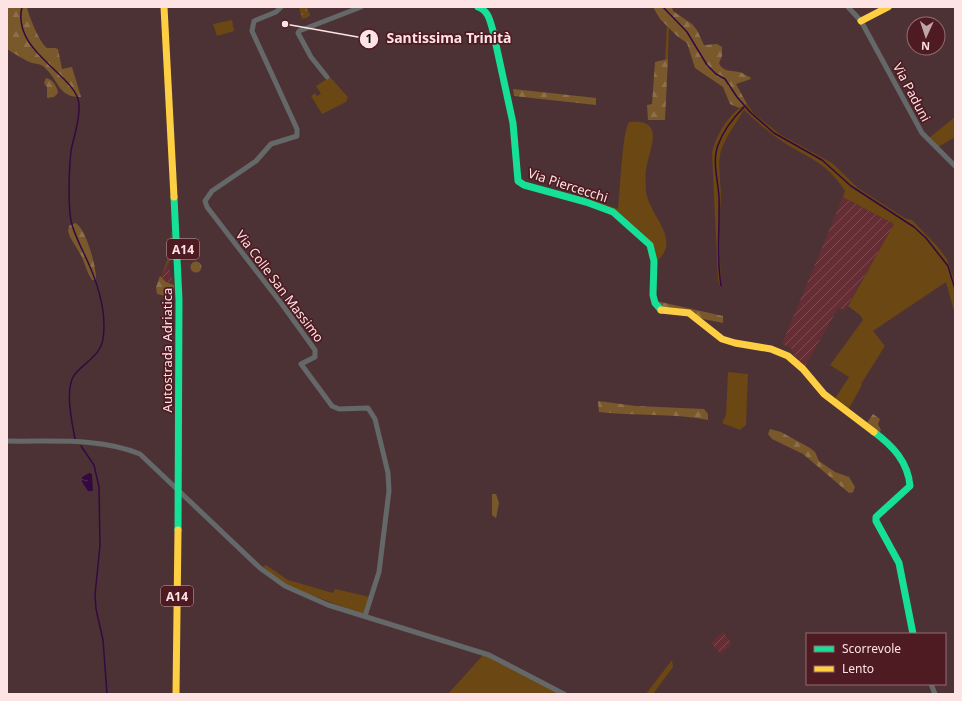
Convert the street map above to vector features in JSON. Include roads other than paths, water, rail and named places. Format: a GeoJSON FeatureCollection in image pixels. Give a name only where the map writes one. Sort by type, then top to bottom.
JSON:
{"type":"FeatureCollection","features":[{"type":"Feature","properties":{"kind":"main road","name":"Autostrada Adriatica"},"geometry":{"type":"LineString","coordinates":[[164,7],[179,300],[179,484],[182,499],[182,694]]}},
{"type":"Feature","properties":{"kind":"main road","name":"Autostrada Adriatica"},"geometry":{"type":"LineString","coordinates":[[170,7],[184,253],[186,368],[185,490],[182,499],[176,694]]}},
{"type":"Feature","properties":{"kind":"main road","name":"Via Piercecchi"},"geometry":{"type":"LineString","coordinates":[[478,7],[484,9],[489,16],[493,31],[513,123],[518,181],[524,185],[586,202],[613,212],[650,245],[654,252],[654,301],[659,310],[690,313],[715,335],[726,341],[772,349],[784,354],[809,374],[824,395],[879,435],[896,452],[907,468],[911,480],[910,486],[876,517],[876,521],[899,563],[913,633]]}},
{"type":"Feature","properties":{"kind":"main road"},"geometry":{"type":"LineString","coordinates":[[862,20],[888,7]]}},
{"type":"Feature","properties":{"kind":"street","name":"Via Colle San Massimo"},"geometry":{"type":"LineString","coordinates":[[281,7],[278,11],[254,21],[252,31],[297,129],[297,136],[271,144],[256,161],[212,191],[205,201],[207,207],[315,350],[316,354],[313,359],[302,362],[301,364],[332,406],[340,409],[364,407],[373,412],[388,472],[389,491],[379,572],[365,616]]}},
{"type":"Feature","properties":{"kind":"street"},"geometry":{"type":"LineString","coordinates":[[327,77],[304,46],[298,33],[299,31],[361,7]]}},
{"type":"Feature","properties":{"kind":"street","name":"Via Paduni"},"geometry":{"type":"LineString","coordinates":[[848,7],[862,20],[922,133],[955,166]]}},
{"type":"Feature","properties":{"kind":"street"},"geometry":{"type":"LineString","coordinates":[[7,441],[79,442],[108,445],[140,454],[260,568],[284,586],[328,605],[489,655],[564,694]]}},
{"type":"Feature","properties":{"kind":"water"},"geometry":{"type":"Polygon","coordinates":[[[89,473],[92,474],[93,491],[88,491],[82,482],[82,477],[89,473]]]}},
{"type":"Feature","properties":{"kind":"waterway"},"geometry":{"type":"LineString","coordinates":[[22,7],[21,23],[26,37],[35,50],[76,93],[79,104],[78,122],[70,158],[69,206],[74,231],[91,269],[101,299],[104,329],[103,339],[99,350],[75,374],[72,380],[69,396],[75,439]]}},
{"type":"Feature","properties":{"kind":"waterway"},"geometry":{"type":"LineString","coordinates":[[663,7],[687,32],[707,65],[716,74],[725,79],[737,97],[751,113],[774,133],[822,160],[851,186],[914,227],[926,238],[948,266],[955,289]]}},
{"type":"Feature","properties":{"kind":"waterway"},"geometry":{"type":"LineString","coordinates":[[721,286],[718,253],[719,197],[715,157],[718,145],[726,129],[744,107]]}},
{"type":"Feature","properties":{"kind":"waterway"},"geometry":{"type":"LineString","coordinates":[[81,446],[94,465],[99,487],[100,545],[95,595],[96,609],[103,640],[107,694]]}},
{"type":"Feature","properties":{"kind":"place","name":"Santissima Trinità"},"geometry":{"type":"Point","coordinates":[285,24]}}]}
